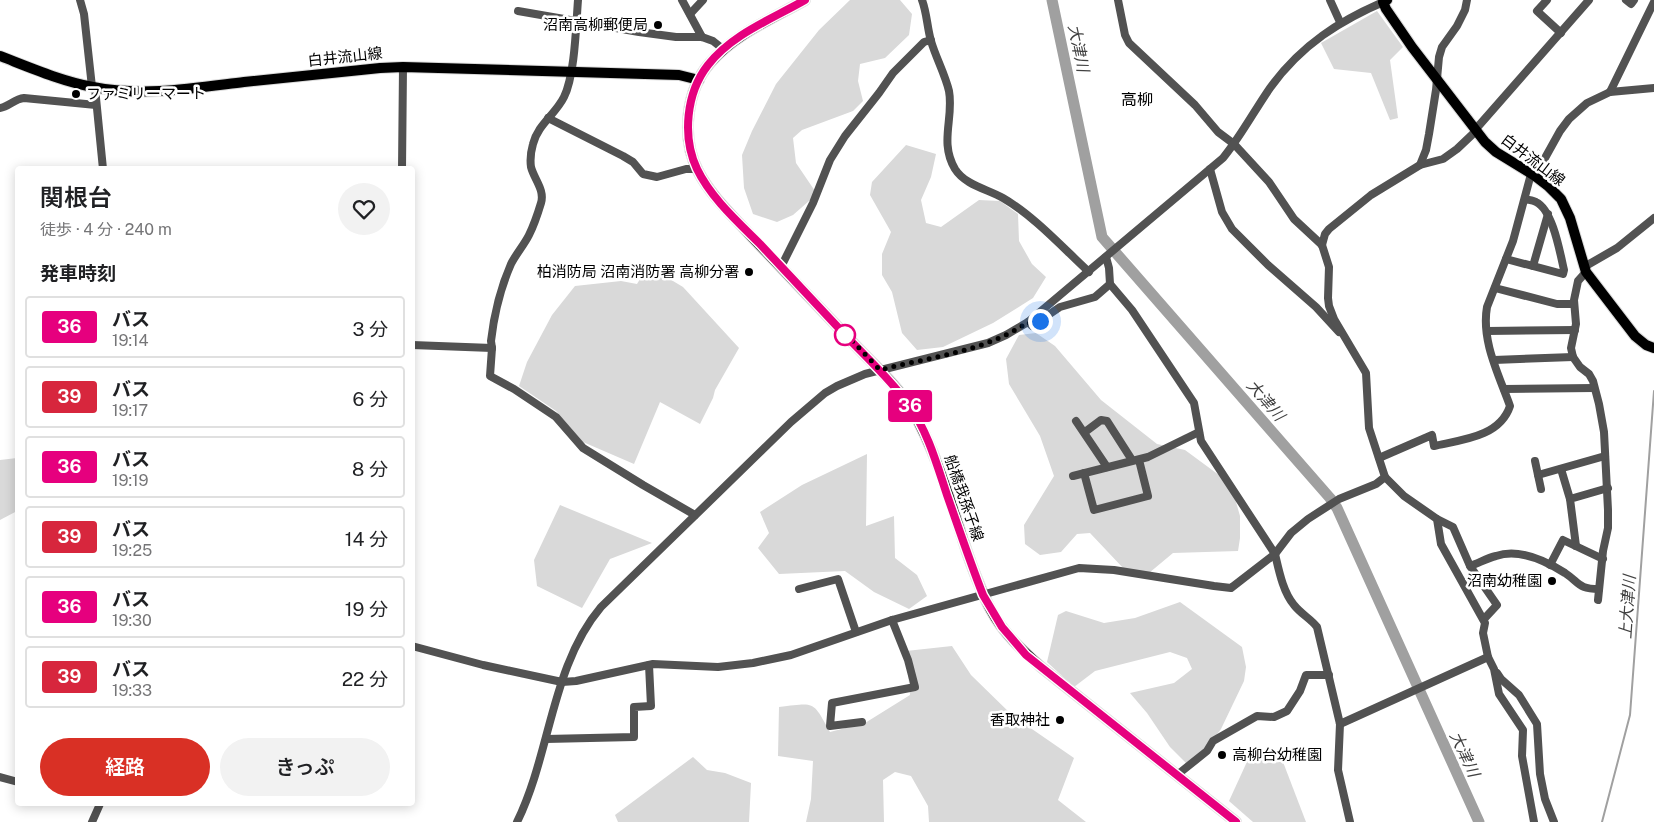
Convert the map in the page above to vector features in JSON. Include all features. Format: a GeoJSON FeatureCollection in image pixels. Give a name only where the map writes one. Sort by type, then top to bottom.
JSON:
{"type":"FeatureCollection","features":[{"type":"Feature","properties":{"kind":"main road","name":"船橋我孫子線"},"geometry":{"type":"LineString","coordinates":[[805,0],[749,31],[723,49],[709,64],[699,80],[689,114],[688,129],[691,152],[697,169],[716,197],[880,370],[910,407],[930,444],[983,595],[1002,627],[1026,655],[1236,822]]}},
{"type":"Feature","properties":{"kind":"main road","name":"白井流山線"},"geometry":{"type":"LineString","coordinates":[[1386,0],[1383,2],[1386,9],[1476,130],[1496,152],[1533,175],[1561,199],[1570,218],[1585,269],[1634,336],[1646,345],[1654,348]]}},
{"type":"Feature","properties":{"kind":"main road","name":"白井流山線"},"geometry":{"type":"LineString","coordinates":[[0,56],[52,76],[94,87],[157,92],[403,67],[679,75],[699,80]]}},
{"type":"Feature","properties":{"kind":"street"},"geometry":{"type":"LineString","coordinates":[[80,0],[84,14],[94,87],[103,166]]}},
{"type":"Feature","properties":{"kind":"street"},"geometry":{"type":"LineString","coordinates":[[578,0],[578,22],[566,93],[539,128],[533,144],[531,168],[541,189],[542,201],[530,233],[512,262],[504,281],[492,326],[490,376],[514,389],[556,417],[583,448],[696,514]]}},
{"type":"Feature","properties":{"kind":"street"},"geometry":{"type":"LineString","coordinates":[[682,0],[702,37]]}},
{"type":"Feature","properties":{"kind":"street"},"geometry":{"type":"LineString","coordinates":[[690,14],[703,0]]}},
{"type":"Feature","properties":{"kind":"street"},"geometry":{"type":"LineString","coordinates":[[922,0],[931,40],[949,90],[950,99],[946,132],[947,147],[955,170],[967,181],[1003,198],[1029,217],[1089,272]]}},
{"type":"Feature","properties":{"kind":"street"},"geometry":{"type":"LineString","coordinates":[[1118,0],[1125,35],[1129,44],[1195,105],[1218,132],[1234,144],[1269,182],[1294,219],[1322,245],[1329,266],[1329,306],[1366,373],[1369,428],[1385,478],[1404,496],[1437,519],[1453,526],[1470,566],[1497,605],[1484,619]]}},
{"type":"Feature","properties":{"kind":"street"},"geometry":{"type":"LineString","coordinates":[[1330,0],[1340,22]]}},
{"type":"Feature","properties":{"kind":"street"},"geometry":{"type":"LineString","coordinates":[[517,822],[531,789],[573,651],[590,620],[601,607],[791,422],[825,392],[844,383],[880,370],[988,343],[1028,322],[1223,158],[1270,88],[1284,70],[1306,48],[1340,22],[1386,0]]}},
{"type":"Feature","properties":{"kind":"street"},"geometry":{"type":"LineString","coordinates":[[1420,166],[1427,142],[1439,57],[1442,47],[1457,26],[1468,0]]}},
{"type":"Feature","properties":{"kind":"street"},"geometry":{"type":"LineString","coordinates":[[1547,0],[1537,11],[1561,32]]}},
{"type":"Feature","properties":{"kind":"street"},"geometry":{"type":"LineString","coordinates":[[1322,245],[1325,234],[1329,229],[1371,195],[1420,166],[1442,159],[1458,149],[1590,0]]}},
{"type":"Feature","properties":{"kind":"street"},"geometry":{"type":"LineString","coordinates":[[1626,0],[1630,4],[1634,0]]}},
{"type":"Feature","properties":{"kind":"street"},"geometry":{"type":"LineString","coordinates":[[1610,92],[1654,2]]}},
{"type":"Feature","properties":{"kind":"street"},"geometry":{"type":"LineString","coordinates":[[518,11],[676,37],[702,37],[713,41],[723,49]]}},
{"type":"Feature","properties":{"kind":"street"},"geometry":{"type":"LineString","coordinates":[[781,267],[813,203],[830,160],[845,136],[893,73],[924,42],[931,40]]}},
{"type":"Feature","properties":{"kind":"street"},"geometry":{"type":"LineString","coordinates":[[402,166],[403,67]]}},
{"type":"Feature","properties":{"kind":"street"},"geometry":{"type":"LineString","coordinates":[[1380,458],[1432,436],[1434,446],[1485,433],[1502,419],[1508,411],[1510,406],[1488,344],[1486,314],[1533,175],[1569,119],[1587,103],[1610,92],[1654,88]]}},
{"type":"Feature","properties":{"kind":"street"},"geometry":{"type":"LineString","coordinates":[[0,108],[17,99],[24,98],[96,105]]}},
{"type":"Feature","properties":{"kind":"street"},"geometry":{"type":"LineString","coordinates":[[548,118],[623,156],[632,162],[643,174],[657,177],[686,169],[697,169]]}},
{"type":"Feature","properties":{"kind":"street"},"geometry":{"type":"LineString","coordinates":[[1210,169],[1220,207],[1232,229],[1344,336]]}},
{"type":"Feature","properties":{"kind":"street"},"geometry":{"type":"LineString","coordinates":[[1506,259],[1563,274],[1564,270],[1548,214],[1537,202],[1525,199]]}},
{"type":"Feature","properties":{"kind":"street"},"geometry":{"type":"LineString","coordinates":[[1533,266],[1548,214]]}},
{"type":"Feature","properties":{"kind":"street"},"geometry":{"type":"LineString","coordinates":[[1598,600],[1608,528],[1608,488],[1604,432],[1593,381],[1573,357],[1571,348],[1576,324],[1574,304],[1578,281],[1585,269],[1617,248],[1654,218]]}},
{"type":"Feature","properties":{"kind":"street"},"geometry":{"type":"LineString","coordinates":[[1307,232],[1315,233],[1329,229]]}},
{"type":"Feature","properties":{"kind":"street"},"geometry":{"type":"LineString","coordinates":[[1107,256],[1110,284],[1132,310],[1194,402],[1201,441],[1275,554],[1278,569],[1292,603],[1317,627],[1340,724],[1338,770],[1350,822]]}},
{"type":"Feature","properties":{"kind":"street"},"geometry":{"type":"LineString","coordinates":[[1028,322],[1032,326],[1060,307],[1094,297],[1110,284]]}},
{"type":"Feature","properties":{"kind":"street"},"geometry":{"type":"LineString","coordinates":[[1495,288],[1557,304],[1574,304]]}},
{"type":"Feature","properties":{"kind":"street"},"geometry":{"type":"LineString","coordinates":[[1487,331],[1575,330]]}},
{"type":"Feature","properties":{"kind":"street"},"geometry":{"type":"LineString","coordinates":[[415,345],[492,348]]}},
{"type":"Feature","properties":{"kind":"street"},"geometry":{"type":"LineString","coordinates":[[1494,360],[1573,357]]}},
{"type":"Feature","properties":{"kind":"street"},"geometry":{"type":"LineString","coordinates":[[1504,390],[1594,388]]}},
{"type":"Feature","properties":{"kind":"street"},"geometry":{"type":"LineString","coordinates":[[1084,473],[1094,510],[1148,496],[1136,460],[1107,421],[1101,420],[1085,432]]}},
{"type":"Feature","properties":{"kind":"street"},"geometry":{"type":"LineString","coordinates":[[1076,421],[1107,467]]}},
{"type":"Feature","properties":{"kind":"street"},"geometry":{"type":"LineString","coordinates":[[1073,476],[1136,460],[1199,432]]}},
{"type":"Feature","properties":{"kind":"street"},"geometry":{"type":"LineString","coordinates":[[1538,475],[1605,456]]}},
{"type":"Feature","properties":{"kind":"street"},"geometry":{"type":"LineString","coordinates":[[1535,461],[1541,489]]}},
{"type":"Feature","properties":{"kind":"street"},"geometry":{"type":"LineString","coordinates":[[1561,469],[1570,499],[1576,546]]}},
{"type":"Feature","properties":{"kind":"street"},"geometry":{"type":"LineString","coordinates":[[415,647],[484,665],[562,682],[576,681],[649,665],[673,664],[718,667],[753,663],[805,651],[892,620],[1079,568],[1114,570],[1231,588],[1275,554],[1291,533],[1308,519],[1339,499],[1376,484],[1385,478]]}},
{"type":"Feature","properties":{"kind":"street"},"geometry":{"type":"LineString","coordinates":[[1570,499],[1608,488]]}},
{"type":"Feature","properties":{"kind":"street"},"geometry":{"type":"LineString","coordinates":[[1437,519],[1441,544],[1484,619],[1483,633],[1488,657],[1501,679],[1519,695],[1537,724],[1540,774],[1545,799],[1554,822]]}},
{"type":"Feature","properties":{"kind":"street"},"geometry":{"type":"LineString","coordinates":[[1550,565],[1563,540],[1603,559]]}},
{"type":"Feature","properties":{"kind":"street"},"geometry":{"type":"LineString","coordinates":[[1470,566],[1496,555],[1521,554],[1550,565],[1566,574],[1577,584],[1589,589],[1599,589]]}},
{"type":"Feature","properties":{"kind":"street"},"geometry":{"type":"LineString","coordinates":[[799,589],[838,579],[856,632]]}},
{"type":"Feature","properties":{"kind":"street"},"geometry":{"type":"LineString","coordinates":[[862,722],[830,726],[832,703],[915,687],[908,660],[892,620]]}},
{"type":"Feature","properties":{"kind":"street"},"geometry":{"type":"LineString","coordinates":[[1340,724],[1488,657]]}},
{"type":"Feature","properties":{"kind":"street"},"geometry":{"type":"LineString","coordinates":[[546,739],[634,736],[634,707],[651,706],[649,665]]}},
{"type":"Feature","properties":{"kind":"street"},"geometry":{"type":"LineString","coordinates":[[1494,669],[1499,694],[1523,730],[1522,756],[1534,822]]}},
{"type":"Feature","properties":{"kind":"street"},"geometry":{"type":"LineString","coordinates":[[1176,775],[1207,751],[1213,741],[1258,716],[1274,717],[1287,711],[1300,691],[1306,675],[1328,675]]}},
{"type":"Feature","properties":{"kind":"street"},"geometry":{"type":"LineString","coordinates":[[0,777],[15,781]]}},
{"type":"Feature","properties":{"kind":"street"},"geometry":{"type":"LineString","coordinates":[[92,822],[96,806]]}},
{"type":"Feature","properties":{"kind":"shaded area"},"geometry":{"type":"Polygon","coordinates":[[[850,0],[900,0],[912,14],[909,35],[885,58],[860,64],[858,81],[863,101],[853,111],[802,130],[793,138],[796,163],[817,194],[793,215],[777,222],[753,214],[744,188],[742,155],[752,131],[776,84],[819,30],[850,0]]]}},
{"type":"Feature","properties":{"kind":"shaded area"},"geometry":{"type":"Polygon","coordinates":[[[1377,11],[1403,47],[1390,60],[1398,118],[1390,120],[1371,73],[1334,69],[1321,43],[1377,11]]]}},
{"type":"Feature","properties":{"kind":"shaded area"},"geometry":{"type":"Polygon","coordinates":[[[906,145],[936,154],[931,177],[921,200],[926,223],[941,227],[979,200],[1000,201],[1018,214],[1019,241],[1032,264],[1046,277],[1033,298],[993,323],[943,347],[917,350],[902,333],[892,292],[882,275],[882,254],[891,232],[870,195],[872,182],[906,145]]]}},
{"type":"Feature","properties":{"kind":"shaded area"},"geometry":{"type":"Polygon","coordinates":[[[648,266],[683,287],[739,348],[715,390],[700,424],[660,402],[634,464],[583,442],[556,411],[519,386],[527,362],[552,315],[575,286],[621,281],[637,284],[648,266]]]}},
{"type":"Feature","properties":{"kind":"shaded area"},"geometry":{"type":"Polygon","coordinates":[[[1036,333],[1055,346],[1101,400],[1157,444],[1185,450],[1223,478],[1234,495],[1240,516],[1238,551],[1173,553],[1149,573],[1124,569],[1090,533],[1077,534],[1061,552],[1040,555],[1025,544],[1024,525],[1054,476],[1040,436],[1009,384],[1006,359],[1019,335],[1036,333]]]}},
{"type":"Feature","properties":{"kind":"shaded area"},"geometry":{"type":"Polygon","coordinates":[[[867,454],[866,526],[894,516],[895,558],[917,575],[927,596],[909,609],[874,592],[845,571],[779,574],[758,548],[769,533],[760,512],[802,485],[867,454]]]}},
{"type":"Feature","properties":{"kind":"shaded area"},"geometry":{"type":"Polygon","coordinates":[[[15,458],[15,512],[0,520],[0,460],[15,458]]]}},
{"type":"Feature","properties":{"kind":"shaded area"},"geometry":{"type":"Polygon","coordinates":[[[560,505],[652,543],[610,559],[582,608],[537,586],[534,560],[560,505]]]}},
{"type":"Feature","properties":{"kind":"shaded area"},"geometry":{"type":"Polygon","coordinates":[[[1180,602],[1242,647],[1246,667],[1244,681],[1221,729],[1205,750],[1186,763],[1170,747],[1147,713],[1130,693],[1174,683],[1192,669],[1187,658],[1170,652],[1095,671],[1074,687],[1047,662],[1058,615],[1066,611],[1104,623],[1135,618],[1180,602]]]}},
{"type":"Feature","properties":{"kind":"shaded area"},"geometry":{"type":"Polygon","coordinates":[[[952,646],[971,675],[1013,716],[1074,758],[1058,800],[1086,822],[929,822],[928,806],[911,776],[895,772],[883,780],[884,822],[806,822],[811,799],[813,761],[778,756],[779,707],[812,706],[820,714],[830,732],[865,723],[910,695],[906,651],[952,646]]]}},
{"type":"Feature","properties":{"kind":"shaded area"},"geometry":{"type":"Polygon","coordinates":[[[1269,750],[1283,762],[1306,822],[1253,822],[1229,801],[1251,753],[1269,750]]]}},
{"type":"Feature","properties":{"kind":"shaded area"},"geometry":{"type":"Polygon","coordinates":[[[693,757],[707,770],[725,773],[751,783],[749,822],[618,822],[615,815],[693,757]]]}},
{"type":"Feature","properties":{"kind":"waterway","name":"大津川"},"geometry":{"type":"LineString","coordinates":[[1052,0],[1102,237],[1337,508],[1479,822]]}},
{"type":"Feature","properties":{"kind":"waterway","name":"上大津川"},"geometry":{"type":"LineString","coordinates":[[1602,822],[1630,715],[1654,391]]}},
{"type":"Feature","properties":{"kind":"bus line","name":"36"},"geometry":{"type":"LineString","coordinates":[[805,0],[749,31],[723,49],[701,76],[689,114],[688,129],[691,152],[697,169],[730,214],[880,370],[910,407],[922,426],[930,444],[983,595],[1002,627],[1026,655],[1236,822]]}},
{"type":"Feature","properties":{"kind":"place","name":"沼南高柳郵便局"},"geometry":{"type":"Point","coordinates":[658,25]}},
{"type":"Feature","properties":{"kind":"place","name":"ファミリーマート"},"geometry":{"type":"Point","coordinates":[76,94]}},
{"type":"Feature","properties":{"kind":"place","name":"柏消防局 沼南消防署 高柳分署"},"geometry":{"type":"Point","coordinates":[749,272]}},
{"type":"Feature","properties":{"kind":"place","name":"沼南幼稚園"},"geometry":{"type":"Point","coordinates":[1552,581]}},
{"type":"Feature","properties":{"kind":"place","name":"香取神社"},"geometry":{"type":"Point","coordinates":[1060,720]}},
{"type":"Feature","properties":{"kind":"place","name":"高柳台幼稚園"},"geometry":{"type":"Point","coordinates":[1222,755]}},
{"type":"Feature","properties":{"kind":"district","name":"高柳"},"geometry":{"type":"Point","coordinates":[1137,99]}},
{"type":"Feature","properties":{"kind":"route"},"geometry":{"type":"LineString","coordinates":[[845,335],[840,328],[880,370],[988,343],[1020,328],[1028,322],[1032,326],[1040,321]]}}]}
